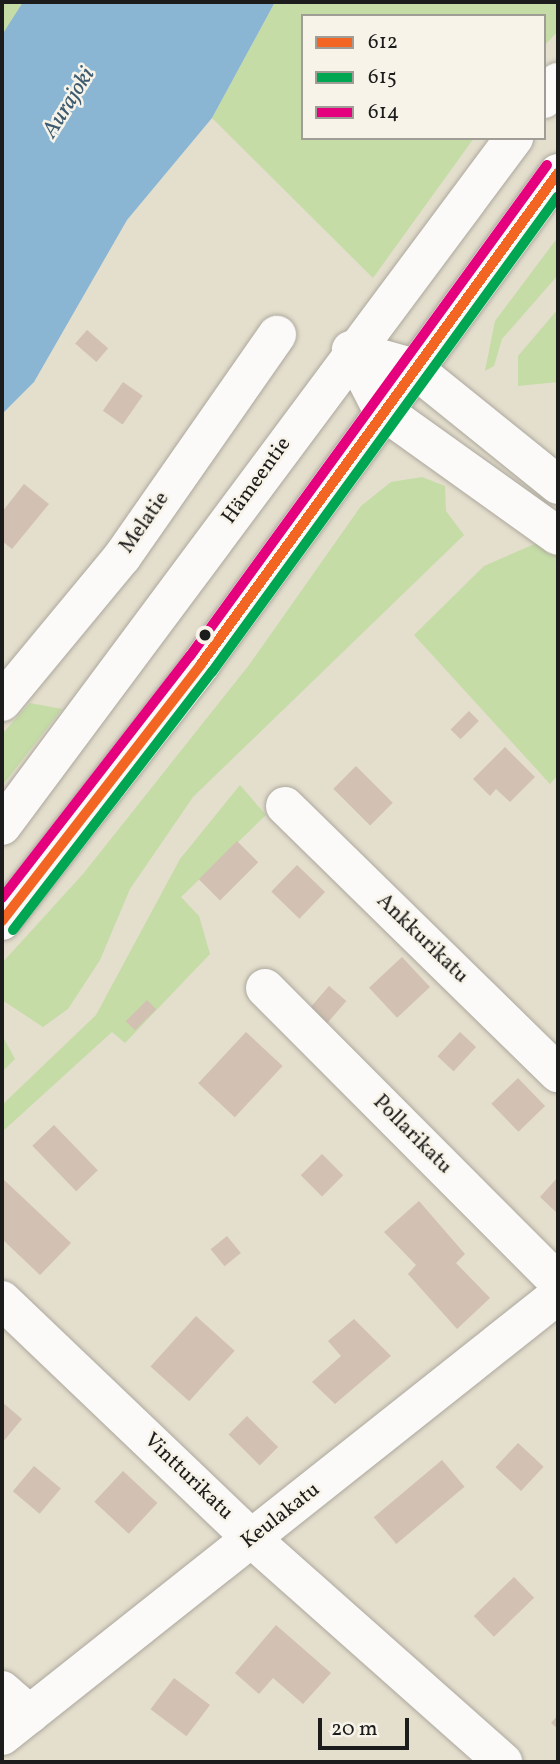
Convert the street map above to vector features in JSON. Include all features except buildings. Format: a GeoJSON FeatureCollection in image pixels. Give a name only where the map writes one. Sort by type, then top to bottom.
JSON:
{"type":"FeatureCollection","features":[{"type":"Feature","properties":{"kind":"main road"},"geometry":{"type":"LineString","coordinates":[[546,97],[558,82]]}},
{"type":"Feature","properties":{"kind":"main road","name":"Hämeentie"},"geometry":{"type":"LineString","coordinates":[[2,826],[351,350],[512,140]]}},
{"type":"Feature","properties":{"kind":"main road"},"geometry":{"type":"LineString","coordinates":[[2,921],[201,664],[412,367],[558,173]]}},
{"type":"Feature","properties":{"kind":"main road","name":"Melatie"},"geometry":{"type":"LineString","coordinates":[[2,702],[122,557],[276,335]]}},
{"type":"Feature","properties":{"kind":"main road"},"geometry":{"type":"LineString","coordinates":[[351,350],[412,367],[558,485]]}},
{"type":"Feature","properties":{"kind":"main road"},"geometry":{"type":"LineString","coordinates":[[351,350],[382,410],[558,536]]}},
{"type":"Feature","properties":{"kind":"main road","name":"Ankkurikatu"},"geometry":{"type":"LineString","coordinates":[[285,806],[558,1073]]}},
{"type":"Feature","properties":{"kind":"main road","name":"Pollarikatu"},"geometry":{"type":"LineString","coordinates":[[265,988],[558,1282]]}},
{"type":"Feature","properties":{"kind":"main road","name":"Keulakatu"},"geometry":{"type":"LineString","coordinates":[[11,1713],[252,1539],[558,1295]]}},
{"type":"Feature","properties":{"kind":"main road","name":"Vintturikatu"},"geometry":{"type":"LineString","coordinates":[[2,1300],[252,1539],[503,1762]]}},
{"type":"Feature","properties":{"kind":"green space"},"geometry":{"type":"Polygon","coordinates":[[[2,2],[24,2],[2,35],[2,2]]]}},
{"type":"Feature","properties":{"kind":"green space"},"geometry":{"type":"Polygon","coordinates":[[[275,2],[558,2],[558,31],[546,44],[546,14],[301,14],[301,140],[473,140],[373,278],[212,118],[275,2]]]}},
{"type":"Feature","properties":{"kind":"green space"},"geometry":{"type":"Polygon","coordinates":[[[558,237],[558,275],[502,339],[494,366],[485,371],[495,321],[558,237]]]}},
{"type":"Feature","properties":{"kind":"green space"},"geometry":{"type":"Polygon","coordinates":[[[558,309],[558,382],[518,386],[518,356],[558,309]]]}},
{"type":"Feature","properties":{"kind":"green space"},"geometry":{"type":"Polygon","coordinates":[[[422,477],[445,486],[446,511],[464,535],[193,797],[130,889],[100,960],[68,1009],[43,1027],[2,1000],[2,963],[83,874],[249,665],[361,506],[391,482],[422,477]]]}},
{"type":"Feature","properties":{"kind":"green space"},"geometry":{"type":"Polygon","coordinates":[[[539,542],[558,557],[558,775],[550,784],[414,635],[484,566],[539,542]]]}},
{"type":"Feature","properties":{"kind":"green space"},"geometry":{"type":"Polygon","coordinates":[[[30,703],[62,709],[2,786],[2,734],[30,703]]]}},
{"type":"Feature","properties":{"kind":"green space"},"geometry":{"type":"Polygon","coordinates":[[[240,785],[266,815],[181,897],[199,916],[210,954],[125,1043],[112,1032],[2,1132],[2,1105],[96,1015],[180,859],[240,785]]]}},
{"type":"Feature","properties":{"kind":"green space"},"geometry":{"type":"Polygon","coordinates":[[[2,1035],[15,1059],[2,1072],[2,1035]]]}},
{"type":"Feature","properties":{"kind":"water","name":"Aurajoki"},"geometry":{"type":"Polygon","coordinates":[[[23,2],[275,2],[212,118],[127,220],[34,382],[2,414],[2,35],[23,2]]]}},
{"type":"Feature","properties":{"kind":"transit line","name":"614"},"geometry":{"type":"LineString","coordinates":[[2,898],[190,656],[547,165]]}},
{"type":"Feature","properties":{"kind":"transit line","name":"612"},"geometry":{"type":"LineString","coordinates":[[2,921],[201,664],[558,173]]}},
{"type":"Feature","properties":{"kind":"transit line","name":"615"},"geometry":{"type":"LineString","coordinates":[[13,930],[212,672],[558,196]]}}]}
